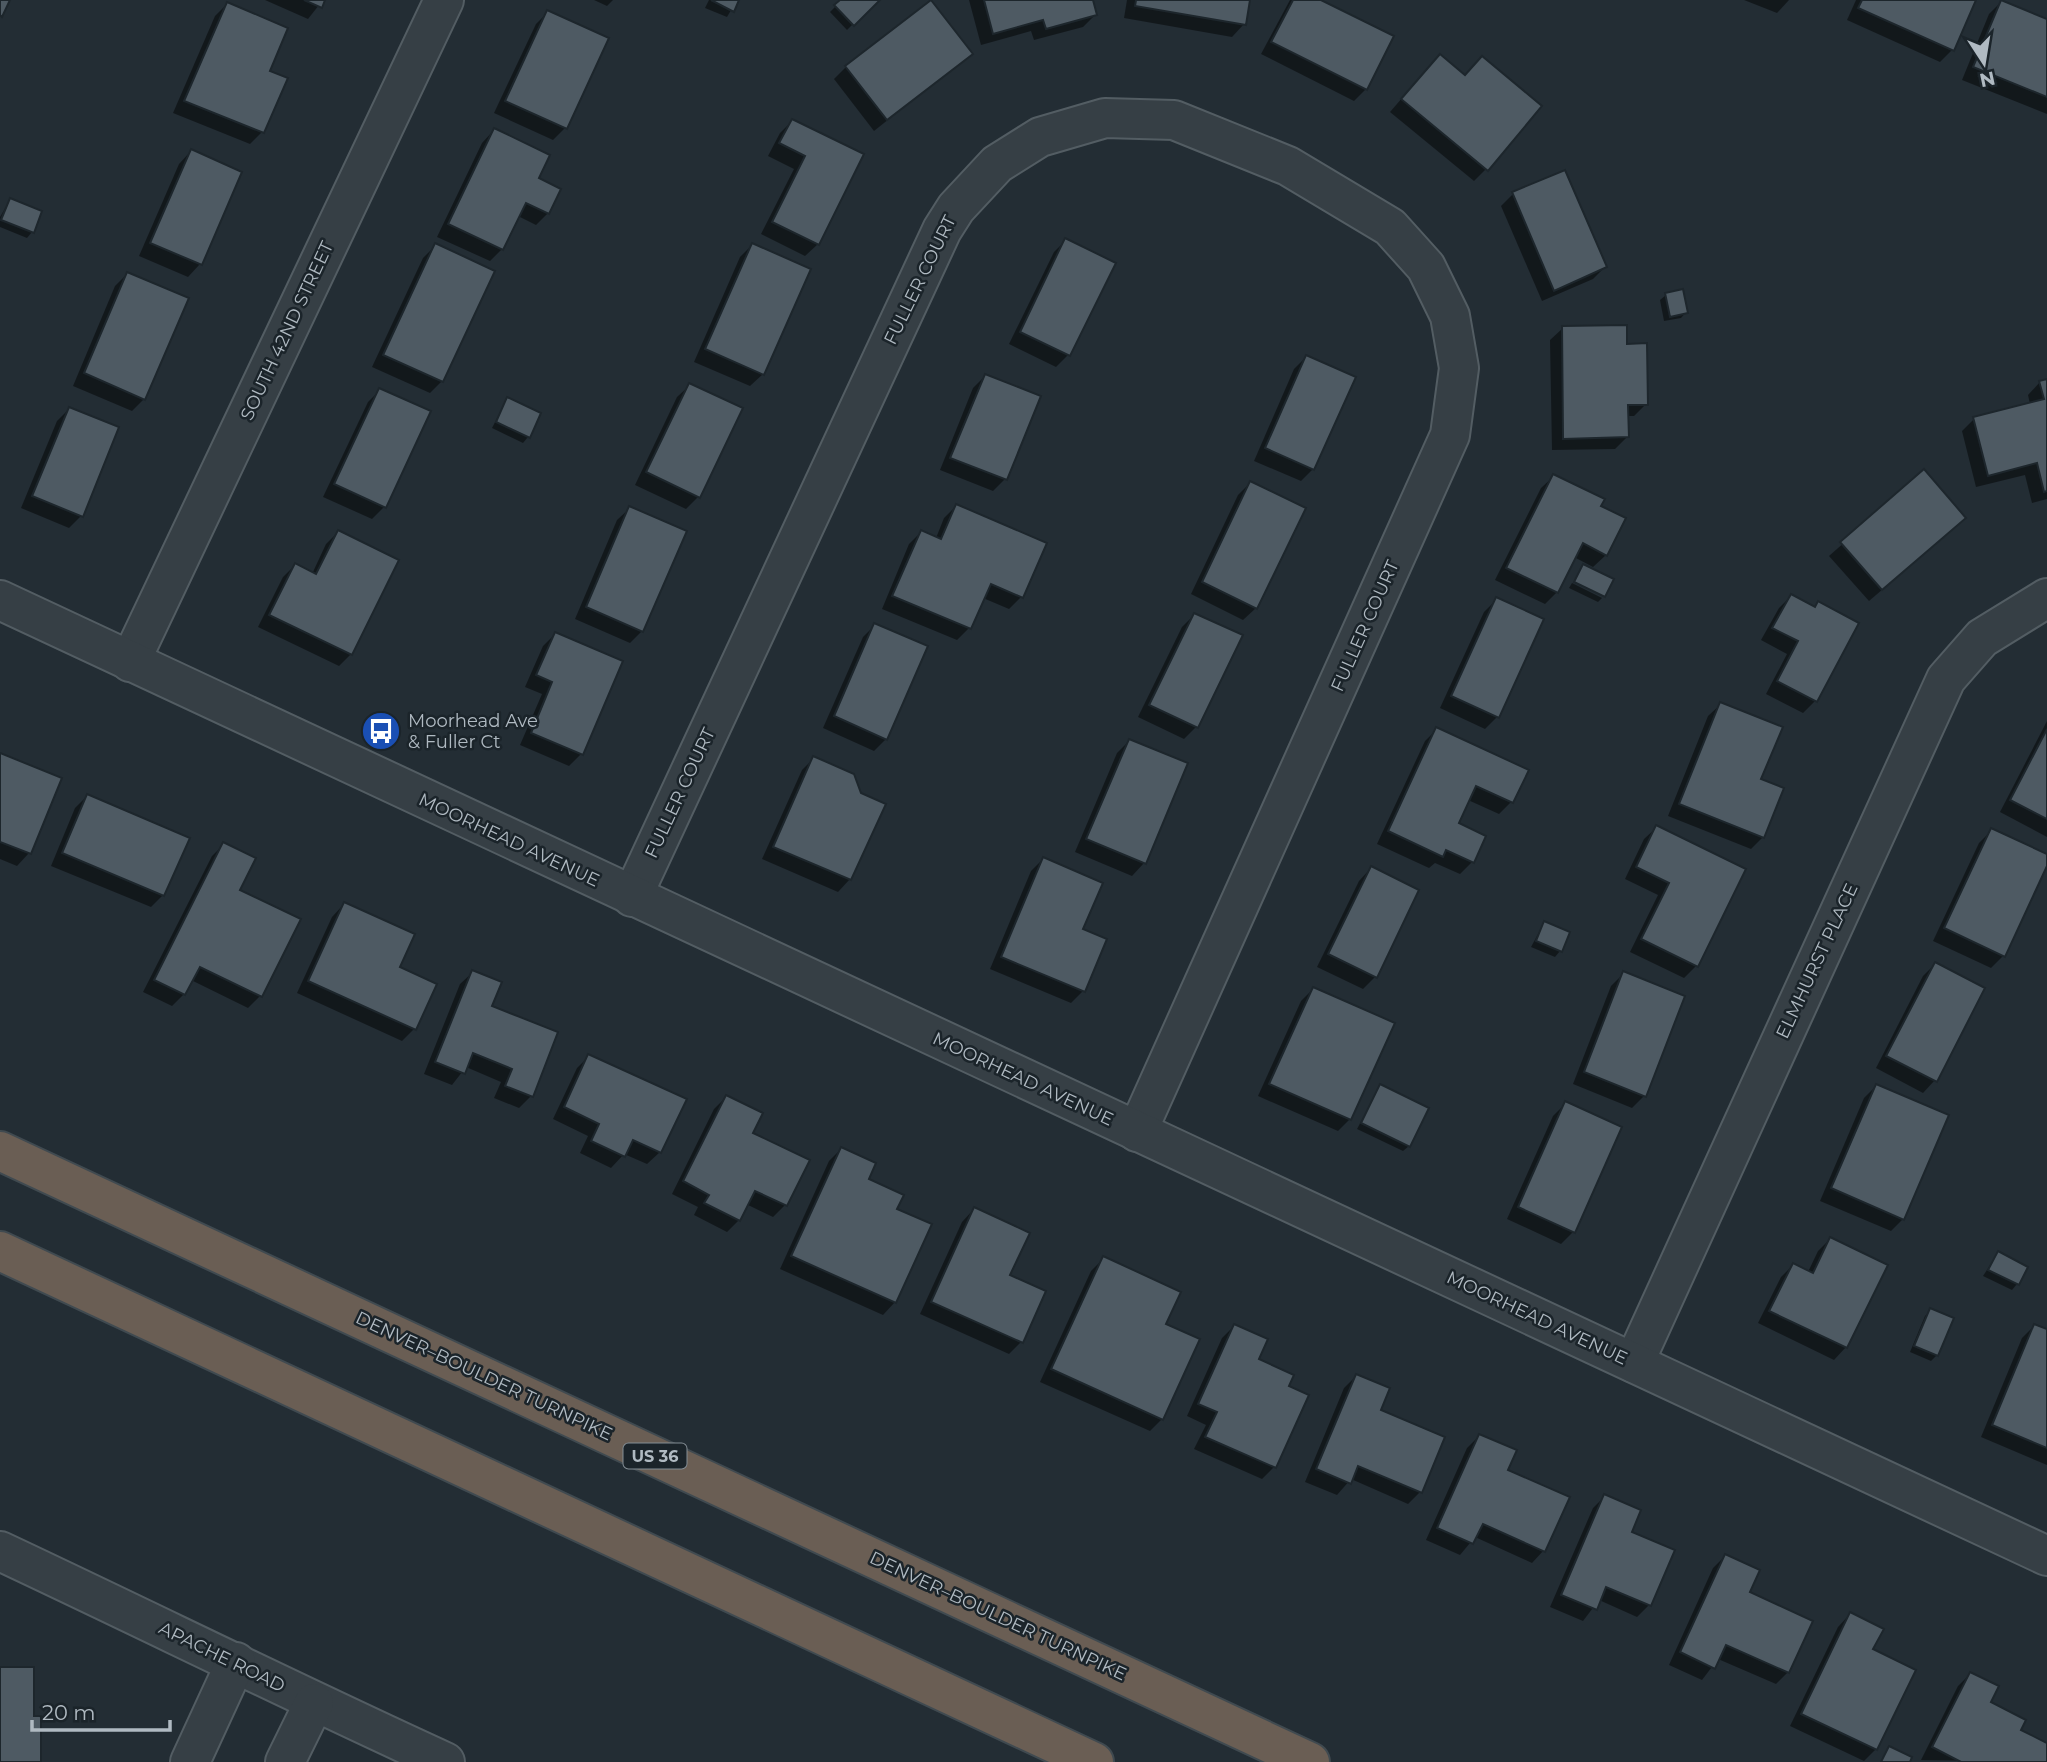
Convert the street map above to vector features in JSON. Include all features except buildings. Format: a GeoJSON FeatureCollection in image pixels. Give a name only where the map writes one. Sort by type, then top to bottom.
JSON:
{"type":"FeatureCollection","features":[{"type":"Feature","properties":{"kind":"highway","name":"DENVER–BOULDER TURNPIKE"},"geometry":{"type":"LineString","coordinates":[[0,1151],[1310,1762]]}},
{"type":"Feature","properties":{"kind":"highway"},"geometry":{"type":"LineString","coordinates":[[0,1251],[1094,1762]]}},
{"type":"Feature","properties":{"kind":"street","name":"SOUTH 42ND STREET"},"geometry":{"type":"LineString","coordinates":[[130,662],[444,0]]}},
{"type":"Feature","properties":{"kind":"street","name":"FULLER COURT"},"geometry":{"type":"LineString","coordinates":[[632,897],[942,230],[956,208],[997,164],[1040,137],[1105,118],[1174,120],[1288,166],[1390,227],[1426,267],[1450,316],[1459,368],[1450,435],[1137,1132]]}},
{"type":"Feature","properties":{"kind":"street","name":"ELMHURST PLACE"},"geometry":{"type":"LineString","coordinates":[[1634,1363],[1946,679],[1982,638],[2047,598]]}},
{"type":"Feature","properties":{"kind":"street","name":"MOORHEAD AVENUE"},"geometry":{"type":"LineString","coordinates":[[0,600],[2047,1556]]}},
{"type":"Feature","properties":{"kind":"street","name":"APACHE ROAD"},"geometry":{"type":"LineString","coordinates":[[0,1552],[236,1662],[314,1703],[445,1762]]}},
{"type":"Feature","properties":{"kind":"street"},"geometry":{"type":"LineString","coordinates":[[190,1762],[236,1662]]}},
{"type":"Feature","properties":{"kind":"street"},"geometry":{"type":"LineString","coordinates":[[285,1762],[314,1703]]}},
{"type":"Feature","properties":{"kind":"place","name":"Moorhead Ave & Fuller Ct"},"geometry":{"type":"Point","coordinates":[381,731]}}]}
